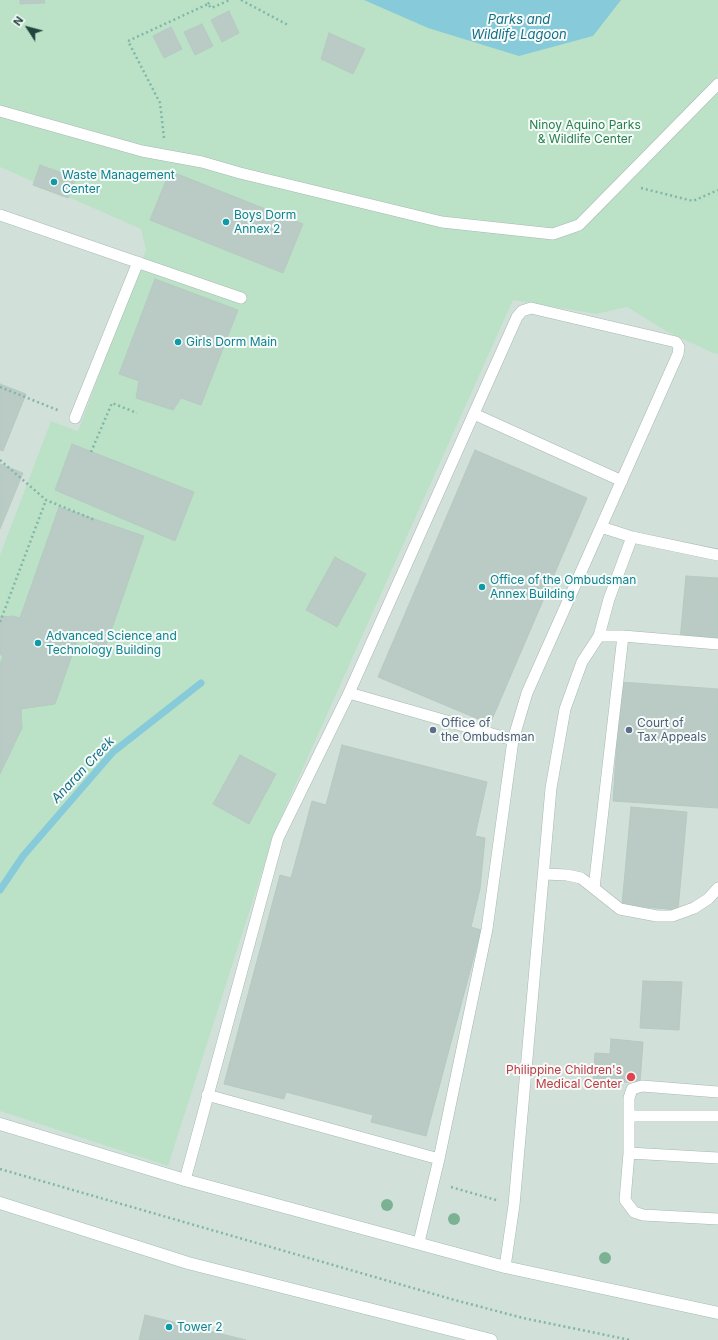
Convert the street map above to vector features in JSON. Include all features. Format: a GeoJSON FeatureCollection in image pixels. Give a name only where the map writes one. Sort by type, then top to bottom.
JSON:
{"type":"FeatureCollection","features":[{"type":"Feature","properties":{"kind":"main road"},"geometry":{"type":"LineString","coordinates":[[0,1124],[185,1180],[419,1242],[505,1267],[718,1313]]}},
{"type":"Feature","properties":{"kind":"main road"},"geometry":{"type":"LineString","coordinates":[[0,1202],[188,1263],[491,1340]]}},
{"type":"Feature","properties":{"kind":"lane"},"geometry":{"type":"LineString","coordinates":[[0,111],[142,151],[202,162],[240,173],[442,222],[553,234],[579,225],[718,84]]}},
{"type":"Feature","properties":{"kind":"lane"},"geometry":{"type":"LineString","coordinates":[[0,214],[240,298]]}},
{"type":"Feature","properties":{"kind":"lane"},"geometry":{"type":"LineString","coordinates":[[75,418],[138,262]]}},
{"type":"Feature","properties":{"kind":"lane"},"geometry":{"type":"LineString","coordinates":[[185,1180],[278,838],[348,692],[522,311],[531,308],[676,342],[679,347],[678,354],[526,693],[513,740],[487,929],[439,1159],[419,1242]]}},
{"type":"Feature","properties":{"kind":"lane"},"geometry":{"type":"LineString","coordinates":[[474,414],[622,481]]}},
{"type":"Feature","properties":{"kind":"lane"},"geometry":{"type":"LineString","coordinates":[[601,527],[632,537],[718,555]]}},
{"type":"Feature","properties":{"kind":"lane"},"geometry":{"type":"LineString","coordinates":[[505,1267],[514,1205],[545,874],[551,788],[565,709],[582,662],[599,636],[609,599],[632,537]]}},
{"type":"Feature","properties":{"kind":"lane"},"geometry":{"type":"LineString","coordinates":[[599,636],[623,636],[718,644]]}},
{"type":"Feature","properties":{"kind":"lane"},"geometry":{"type":"LineString","coordinates":[[594,888],[623,636]]}},
{"type":"Feature","properties":{"kind":"lane"},"geometry":{"type":"LineString","coordinates":[[348,692],[513,740]]}},
{"type":"Feature","properties":{"kind":"lane"},"geometry":{"type":"LineString","coordinates":[[545,874],[567,875],[581,878],[620,909],[657,916],[672,916],[694,908],[708,899],[718,888]]}},
{"type":"Feature","properties":{"kind":"lane"},"geometry":{"type":"LineString","coordinates":[[718,1092],[642,1086],[632,1089],[629,1098],[629,1153],[625,1200],[634,1212],[642,1215],[718,1218]]}},
{"type":"Feature","properties":{"kind":"lane"},"geometry":{"type":"LineString","coordinates":[[207,1095],[439,1159]]}},
{"type":"Feature","properties":{"kind":"lane"},"geometry":{"type":"LineString","coordinates":[[629,1116],[717,1116]]}},
{"type":"Feature","properties":{"kind":"lane"},"geometry":{"type":"LineString","coordinates":[[629,1153],[718,1158]]}},
{"type":"Feature","properties":{"kind":"path"},"geometry":{"type":"LineString","coordinates":[[167,156],[160,103],[128,41],[208,4],[211,0]]}},
{"type":"Feature","properties":{"kind":"path"},"geometry":{"type":"LineString","coordinates":[[208,4],[211,8],[230,0]]}},
{"type":"Feature","properties":{"kind":"path"},"geometry":{"type":"LineString","coordinates":[[241,0],[288,25]]}},
{"type":"Feature","properties":{"kind":"path"},"geometry":{"type":"LineString","coordinates":[[620,182],[693,200],[718,190]]}},
{"type":"Feature","properties":{"kind":"path"},"geometry":{"type":"LineString","coordinates":[[0,387],[75,418]]}},
{"type":"Feature","properties":{"kind":"path"},"geometry":{"type":"LineString","coordinates":[[92,451],[112,404],[137,413]]}},
{"type":"Feature","properties":{"kind":"path"},"geometry":{"type":"LineString","coordinates":[[0,460],[46,500],[95,520]]}},
{"type":"Feature","properties":{"kind":"path"},"geometry":{"type":"LineString","coordinates":[[0,622],[46,500]]}},
{"type":"Feature","properties":{"kind":"path"},"geometry":{"type":"LineString","coordinates":[[0,1169],[458,1301],[523,1318],[630,1340]]}},
{"type":"Feature","properties":{"kind":"path"},"geometry":{"type":"LineString","coordinates":[[433,1182],[514,1205]]}},
{"type":"Feature","properties":{"kind":"shaded area"},"geometry":{"type":"Polygon","coordinates":[[[0,0],[718,0],[718,1340],[0,1340],[0,0]]]}},
{"type":"Feature","properties":{"kind":"green space","name":"Ninoy Aquino Parks & Wildlife Center"},"geometry":{"type":"Polygon","coordinates":[[[0,0],[718,0],[718,354],[666,331],[627,307],[596,314],[513,300],[276,828],[168,1166],[0,1111],[0,555],[51,421],[78,431],[146,250],[141,229],[0,167],[0,0]]]}},
{"type":"Feature","properties":{"kind":"water","name":"Parks and Wildlife Lagoon"},"geometry":{"type":"Polygon","coordinates":[[[364,0],[621,0],[593,36],[519,56],[428,28],[364,0]]]}},
{"type":"Feature","properties":{"kind":"building"},"geometry":{"type":"Polygon","coordinates":[[[20,0],[44,0],[45,3],[20,4],[20,0]]]}},
{"type":"Feature","properties":{"kind":"building"},"geometry":{"type":"Polygon","coordinates":[[[229,11],[239,33],[222,42],[211,20],[229,11]]]}},
{"type":"Feature","properties":{"kind":"building"},"geometry":{"type":"Polygon","coordinates":[[[202,24],[213,46],[195,55],[184,32],[202,24]]]}},
{"type":"Feature","properties":{"kind":"building"},"geometry":{"type":"Polygon","coordinates":[[[171,27],[182,49],[164,58],[153,36],[171,27]]]}},
{"type":"Feature","properties":{"kind":"building"},"geometry":{"type":"Polygon","coordinates":[[[329,33],[365,49],[353,74],[321,59],[329,33]]]}},
{"type":"Feature","properties":{"kind":"building","name":"Waste Management Center"},"geometry":{"type":"Polygon","coordinates":[[[40,165],[76,178],[68,198],[33,185],[40,165]]]}},
{"type":"Feature","properties":{"kind":"building","name":"Boys Dorm Annex 2"},"geometry":{"type":"Polygon","coordinates":[[[170,171],[303,224],[283,273],[150,220],[170,171]]]}},
{"type":"Feature","properties":{"kind":"building","name":"Girls Dorm Main"},"geometry":{"type":"Polygon","coordinates":[[[155,279],[238,310],[201,405],[181,398],[173,410],[136,398],[139,381],[119,374],[155,279]]]}},
{"type":"Feature","properties":{"kind":"building"},"geometry":{"type":"Polygon","coordinates":[[[0,384],[26,394],[3,451],[0,450],[0,384]]]}},
{"type":"Feature","properties":{"kind":"building"},"geometry":{"type":"Polygon","coordinates":[[[72,444],[194,492],[175,541],[55,490],[72,444]]]}},
{"type":"Feature","properties":{"kind":"building","name":"Office of the Ombudsman Annex Building"},"geometry":{"type":"Polygon","coordinates":[[[475,450],[587,498],[490,724],[378,677],[475,450]]]}},
{"type":"Feature","properties":{"kind":"building"},"geometry":{"type":"Polygon","coordinates":[[[0,464],[23,473],[0,529],[0,464]]]}},
{"type":"Feature","properties":{"kind":"building","name":"Advanced Science and Technology Building"},"geometry":{"type":"Polygon","coordinates":[[[59,507],[144,536],[105,648],[78,638],[55,704],[21,709],[22,728],[0,774],[0,663],[3,657],[0,654],[0,617],[13,616],[20,618],[59,507]]]}},
{"type":"Feature","properties":{"kind":"building"},"geometry":{"type":"Polygon","coordinates":[[[335,557],[366,574],[337,627],[306,610],[335,557]]]}},
{"type":"Feature","properties":{"kind":"building"},"geometry":{"type":"Polygon","coordinates":[[[686,576],[718,578],[718,643],[680,640],[686,576]]]}},
{"type":"Feature","properties":{"kind":"building"},"geometry":{"type":"Polygon","coordinates":[[[621,682],[718,689],[718,808],[613,801],[621,682]]]}},
{"type":"Feature","properties":{"kind":"building"},"geometry":{"type":"Polygon","coordinates":[[[342,745],[487,782],[475,836],[485,838],[480,889],[471,927],[481,930],[426,1136],[371,1122],[373,1115],[286,1092],[284,1099],[224,1084],[280,875],[291,878],[312,801],[326,805],[342,745]]]}},
{"type":"Feature","properties":{"kind":"building"},"geometry":{"type":"Polygon","coordinates":[[[240,755],[276,774],[249,824],[213,804],[240,755]]]}},
{"type":"Feature","properties":{"kind":"building"},"geometry":{"type":"Polygon","coordinates":[[[631,807],[687,812],[678,910],[622,905],[631,807]]]}},
{"type":"Feature","properties":{"kind":"building"},"geometry":{"type":"Polygon","coordinates":[[[643,981],[682,982],[679,1030],[640,1028],[643,981]]]}},
{"type":"Feature","properties":{"kind":"building"},"geometry":{"type":"Polygon","coordinates":[[[611,1039],[643,1042],[640,1083],[593,1080],[595,1053],[610,1054],[611,1039]]]}},
{"type":"Feature","properties":{"kind":"building","name":"Tower 2"},"geometry":{"type":"Polygon","coordinates":[[[145,1315],[246,1340],[139,1340],[145,1315]]]}},
{"type":"Feature","properties":{"kind":"waterway","name":"Anaran Creek"},"geometry":{"type":"LineString","coordinates":[[0,890],[23,856],[113,752],[201,683]]}},
{"type":"Feature","properties":{"kind":"place","name":"Waste Management Center"},"geometry":{"type":"Point","coordinates":[54,182]}},
{"type":"Feature","properties":{"kind":"place","name":"Boys Dorm Annex 2"},"geometry":{"type":"Point","coordinates":[226,222]}},
{"type":"Feature","properties":{"kind":"place","name":"Girls Dorm Main"},"geometry":{"type":"Point","coordinates":[178,342]}},
{"type":"Feature","properties":{"kind":"place","name":"Office of the Ombudsman Annex Building"},"geometry":{"type":"Point","coordinates":[482,587]}},
{"type":"Feature","properties":{"kind":"place","name":"Advanced Science and Technology Building"},"geometry":{"type":"Point","coordinates":[38,643]}},
{"type":"Feature","properties":{"kind":"place","name":"Office of the Ombudsman"},"geometry":{"type":"Point","coordinates":[433,730]}},
{"type":"Feature","properties":{"kind":"place","name":"Court of Tax Appeals"},"geometry":{"type":"Point","coordinates":[629,730]}},
{"type":"Feature","properties":{"kind":"place","name":"Philippine Children's Medical Center"},"geometry":{"type":"Point","coordinates":[631,1077]}},
{"type":"Feature","properties":{"kind":"place","name":"Tower 2"},"geometry":{"type":"Point","coordinates":[169,1327]}}]}
